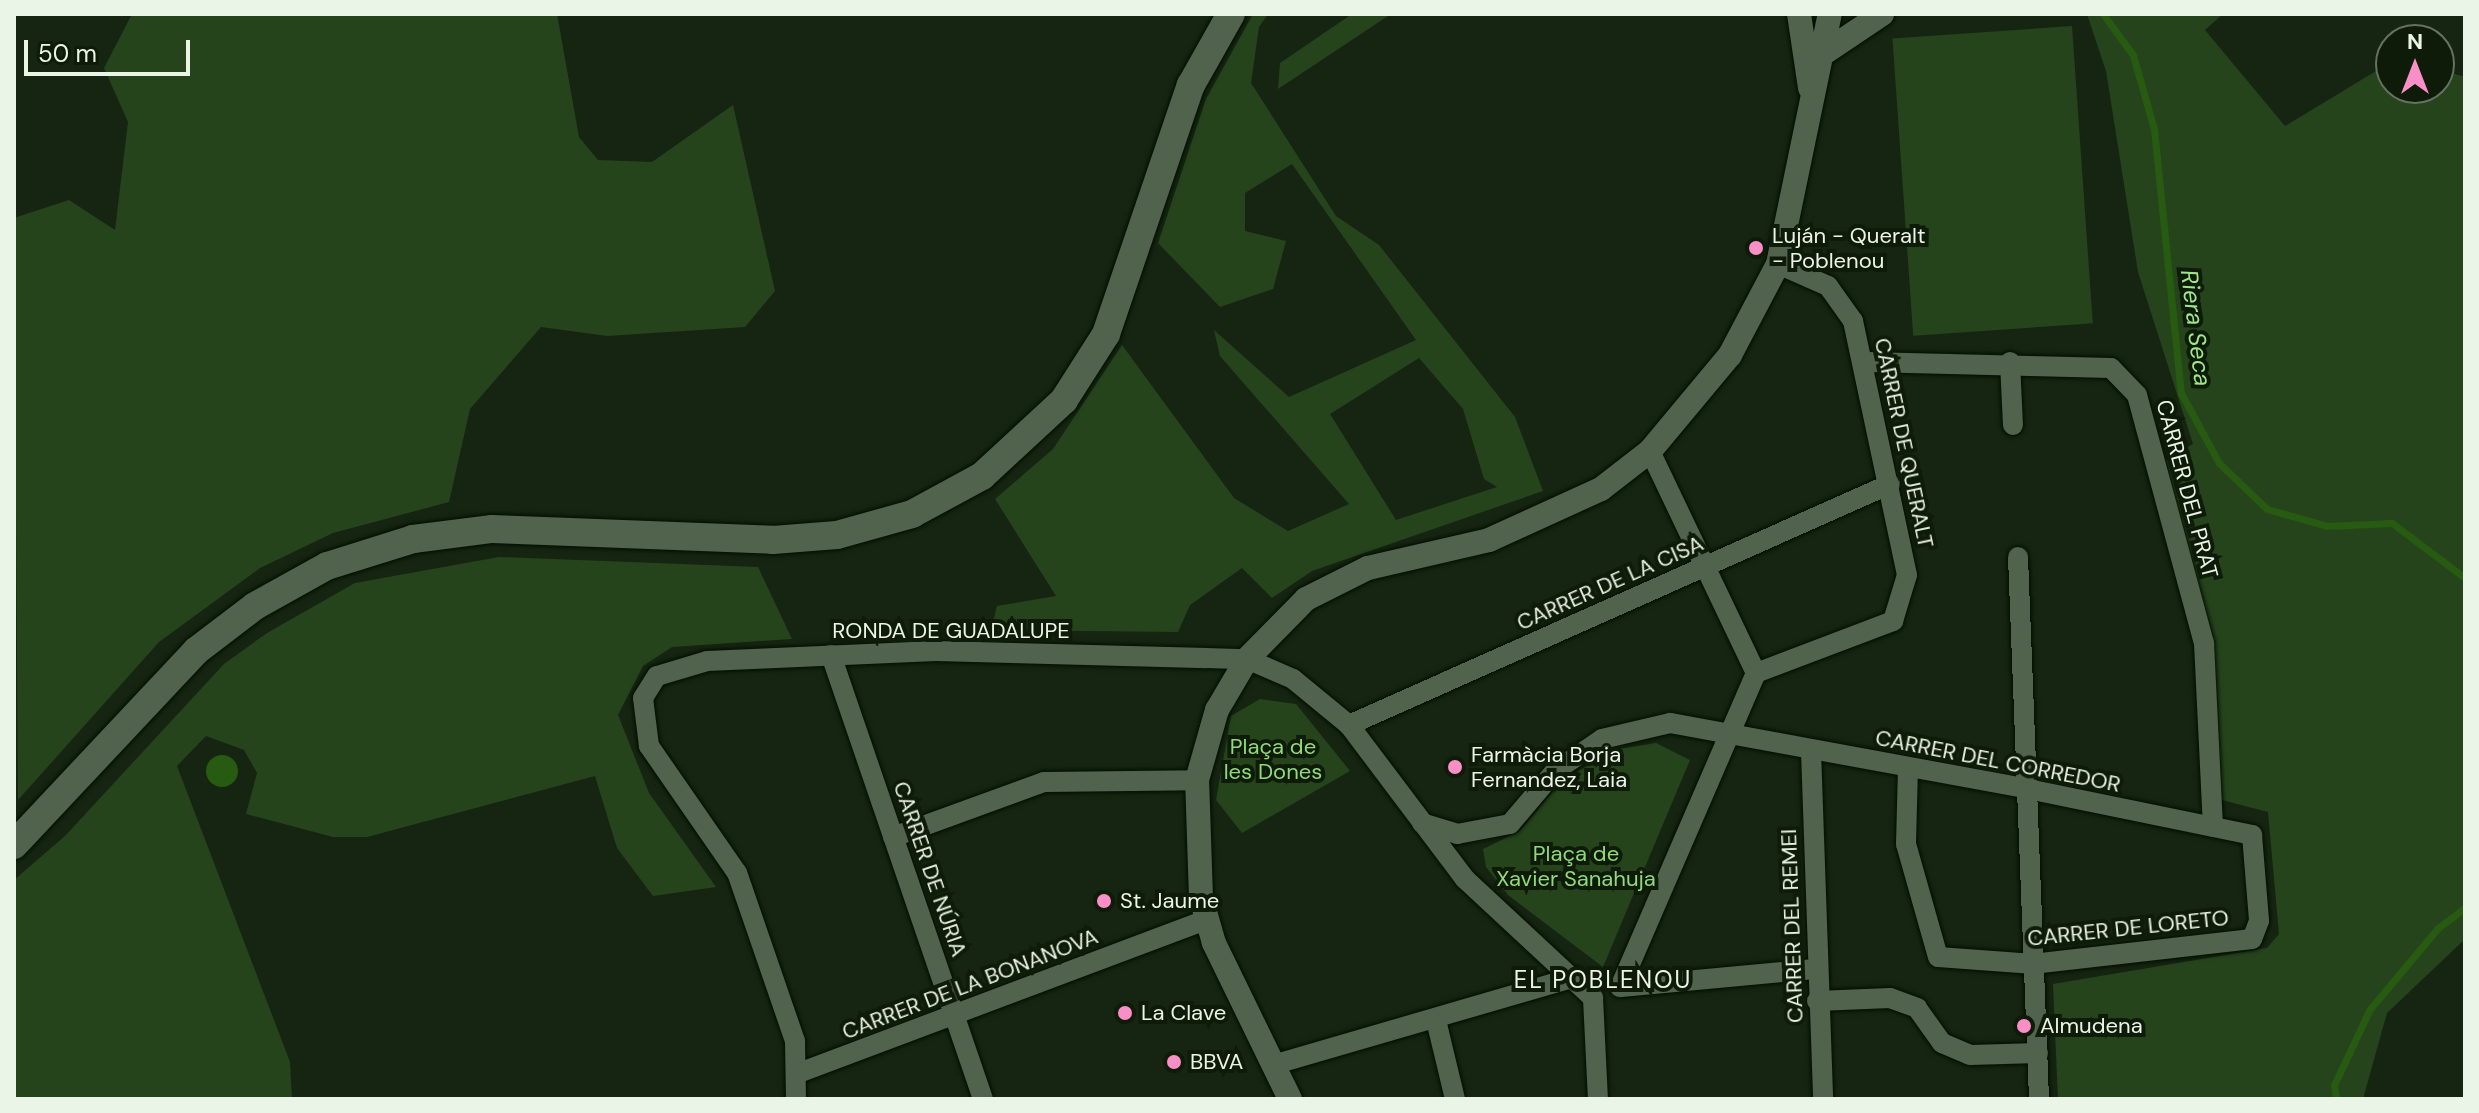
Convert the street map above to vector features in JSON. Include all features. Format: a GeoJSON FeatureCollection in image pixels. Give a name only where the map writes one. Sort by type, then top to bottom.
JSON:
{"type":"FeatureCollection","features":[{"type":"Feature","properties":{"kind":"main road"},"geometry":{"type":"LineString","coordinates":[[14,845],[196,651],[255,606],[327,566],[413,539],[492,529],[773,540],[837,535],[912,514],[982,476],[1064,400],[1106,334],[1191,85],[1231,14]]}},
{"type":"Feature","properties":{"kind":"street"},"geometry":{"type":"LineString","coordinates":[[1799,14],[1812,98]]}},
{"type":"Feature","properties":{"kind":"street"},"geometry":{"type":"LineString","coordinates":[[1290,1099],[1206,920],[1197,780],[1217,710],[1247,659],[1306,599],[1368,568],[1489,540],[1601,489],[1650,451],[1730,355],[1778,264],[1830,14]]}},
{"type":"Feature","properties":{"kind":"street"},"geometry":{"type":"LineString","coordinates":[[1824,53],[1882,14]]}},
{"type":"Feature","properties":{"kind":"street","name":"CARRER DE QUERALT"},"geometry":{"type":"LineString","coordinates":[[1756,673],[1893,621],[1907,575],[1868,362],[1853,321],[1828,286],[1778,264]]}},
{"type":"Feature","properties":{"kind":"street","name":"CARRER DEL PRAT"},"geometry":{"type":"LineString","coordinates":[[1868,362],[2010,362],[2111,368],[2137,395],[2204,643],[2213,827]]}},
{"type":"Feature","properties":{"kind":"street"},"geometry":{"type":"LineString","coordinates":[[2010,362],[2013,425]]}},
{"type":"Feature","properties":{"kind":"street"},"geometry":{"type":"LineString","coordinates":[[1650,451],[1756,673],[1734,738],[1620,987],[1815,969]]}},
{"type":"Feature","properties":{"kind":"street","name":"CARRER DE LA CISA"},"geometry":{"type":"LineString","coordinates":[[1349,725],[1890,484]]}},
{"type":"Feature","properties":{"kind":"street"},"geometry":{"type":"LineString","coordinates":[[2018,557],[2039,1099]]}},
{"type":"Feature","properties":{"kind":"street","name":"RONDA DE GUADALUPE"},"geometry":{"type":"LineString","coordinates":[[796,1074],[795,1041],[737,873],[649,746],[643,698],[657,676],[707,661],[936,651],[1247,659]]}},
{"type":"Feature","properties":{"kind":"street","name":"CARRER DE NÚRIA"},"geometry":{"type":"LineString","coordinates":[[831,655],[983,1099]]}},
{"type":"Feature","properties":{"kind":"street"},"geometry":{"type":"LineString","coordinates":[[1247,659],[1293,679],[1349,725],[1465,879],[1576,977],[1593,998],[1598,1099]]}},
{"type":"Feature","properties":{"kind":"street"},"geometry":{"type":"LineString","coordinates":[[1422,823],[1457,834],[1510,824],[1555,771],[1602,739],[1670,723],[1734,738]]}},
{"type":"Feature","properties":{"kind":"street","name":"CARRER DEL CORREDOR"},"geometry":{"type":"LineString","coordinates":[[1734,738],[2028,789],[2252,835]]}},
{"type":"Feature","properties":{"kind":"street","name":"CARRER DEL REMEI"},"geometry":{"type":"LineString","coordinates":[[1811,751],[1815,969],[1823,1099]]}},
{"type":"Feature","properties":{"kind":"street","name":"CARRER DE LORETO"},"geometry":{"type":"LineString","coordinates":[[1908,768],[1906,844],[1938,957],[2034,964],[2252,939],[2259,921],[2252,835]]}},
{"type":"Feature","properties":{"kind":"street"},"geometry":{"type":"LineString","coordinates":[[893,837],[1044,782],[1197,780]]}},
{"type":"Feature","properties":{"kind":"street","name":"CARRER DE LA BONANOVA"},"geometry":{"type":"LineString","coordinates":[[796,1074],[1206,920]]}},
{"type":"Feature","properties":{"kind":"street"},"geometry":{"type":"LineString","coordinates":[[1276,1064],[1576,977]]}},
{"type":"Feature","properties":{"kind":"street"},"geometry":{"type":"LineString","coordinates":[[1817,1001],[1890,998],[1917,1008],[1942,1043],[1970,1055],[2038,1053]]}},
{"type":"Feature","properties":{"kind":"street"},"geometry":{"type":"LineString","coordinates":[[1436,1020],[1455,1099]]}},
{"type":"Feature","properties":{"kind":"street"},"geometry":{"type":"LineString","coordinates":[[796,1074],[796,1099]]}},
{"type":"Feature","properties":{"kind":"green space"},"geometry":{"type":"Polygon","coordinates":[[[132,14],[557,14],[579,137],[598,160],[652,162],[733,105],[775,291],[745,327],[607,336],[541,327],[470,409],[449,502],[333,533],[260,568],[159,642],[18,800],[14,218],[69,200],[115,230],[128,122],[104,68],[132,14]]]}},
{"type":"Feature","properties":{"kind":"green space"},"geometry":{"type":"Polygon","coordinates":[[[1253,14],[1268,14],[1259,27],[1251,83],[1336,216],[1379,245],[1515,417],[1543,491],[1312,571],[1272,598],[1242,568],[1190,605],[1178,632],[991,630],[997,606],[1056,596],[995,499],[1053,449],[1122,345],[1234,498],[1288,531],[1349,504],[1220,356],[1214,330],[1289,397],[1416,340],[1292,164],[1245,193],[1245,231],[1286,241],[1273,289],[1220,307],[1158,243],[1206,99],[1253,14]],[[1419,358],[1330,414],[1396,520],[1497,487],[1484,479],[1463,409],[1419,358]]]}},
{"type":"Feature","properties":{"kind":"green space"},"geometry":{"type":"Polygon","coordinates":[[[1352,14],[1391,14],[1278,89],[1280,63],[1352,14]]]}},
{"type":"Feature","properties":{"kind":"green space"},"geometry":{"type":"Polygon","coordinates":[[[2087,14],[2223,14],[2205,30],[2285,126],[2375,72],[2375,104],[2455,104],[2455,74],[2465,77],[2465,939],[2387,1013],[2363,1099],[2058,1099],[2053,984],[2267,948],[2279,934],[2268,812],[2222,800],[2213,669],[2166,460],[2193,444],[2138,272],[2106,71],[2087,14]]]}},
{"type":"Feature","properties":{"kind":"green space"},"geometry":{"type":"Polygon","coordinates":[[[2072,26],[2093,323],[1913,336],[1892,39],[2072,26]]]}},
{"type":"Feature","properties":{"kind":"green space"},"geometry":{"type":"Polygon","coordinates":[[[499,557],[758,567],[792,639],[672,647],[643,666],[618,715],[649,793],[716,887],[653,896],[617,848],[595,776],[367,837],[333,837],[246,814],[257,773],[244,750],[206,736],[177,766],[290,1062],[292,1099],[14,1099],[14,880],[65,836],[224,664],[267,633],[355,583],[499,557]]]}},
{"type":"Feature","properties":{"kind":"green space","name":"Plaça de les Dones"},"geometry":{"type":"Polygon","coordinates":[[[1260,699],[1296,704],[1350,771],[1242,833],[1216,800],[1231,716],[1260,699]]]}},
{"type":"Feature","properties":{"kind":"green space","name":"Plaça de Xavier Sanahuja"},"geometry":{"type":"Polygon","coordinates":[[[1656,743],[1690,760],[1603,967],[1508,895],[1486,867],[1483,849],[1520,831],[1562,781],[1613,750],[1656,743]]]}},
{"type":"Feature","properties":{"kind":"shaded area"},"geometry":{"type":"Polygon","coordinates":[[[222,755],[233,760],[238,771],[233,782],[222,787],[211,782],[206,771],[211,760],[222,755]]]}},
{"type":"Feature","properties":{"kind":"waterway","name":"Riera Seca"},"geometry":{"type":"LineString","coordinates":[[2103,14],[2133,55],[2154,129],[2181,393],[2219,463],[2267,509],[2327,526],[2392,523],[2465,578]]}},
{"type":"Feature","properties":{"kind":"waterway","name":"Riera Seca"},"geometry":{"type":"LineString","coordinates":[[2336,1099],[2334,1085],[2370,1009],[2438,928],[2465,908]]}},
{"type":"Feature","properties":{"kind":"place","name":"Luján - Queralt - Poblenou"},"geometry":{"type":"Point","coordinates":[1756,248]}},
{"type":"Feature","properties":{"kind":"place","name":"Farmàcia Borja Fernandez, Laia"},"geometry":{"type":"Point","coordinates":[1455,767]}},
{"type":"Feature","properties":{"kind":"place","name":"St. Jaume"},"geometry":{"type":"Point","coordinates":[1104,901]}},
{"type":"Feature","properties":{"kind":"place","name":"La Clave"},"geometry":{"type":"Point","coordinates":[1125,1013]}},
{"type":"Feature","properties":{"kind":"place","name":"Almudena"},"geometry":{"type":"Point","coordinates":[2024,1026]}},
{"type":"Feature","properties":{"kind":"place","name":"BBVA"},"geometry":{"type":"Point","coordinates":[1174,1062]}},
{"type":"Feature","properties":{"kind":"district","name":"EL POBLENOU"},"geometry":{"type":"Point","coordinates":[1603,980]}}]}
